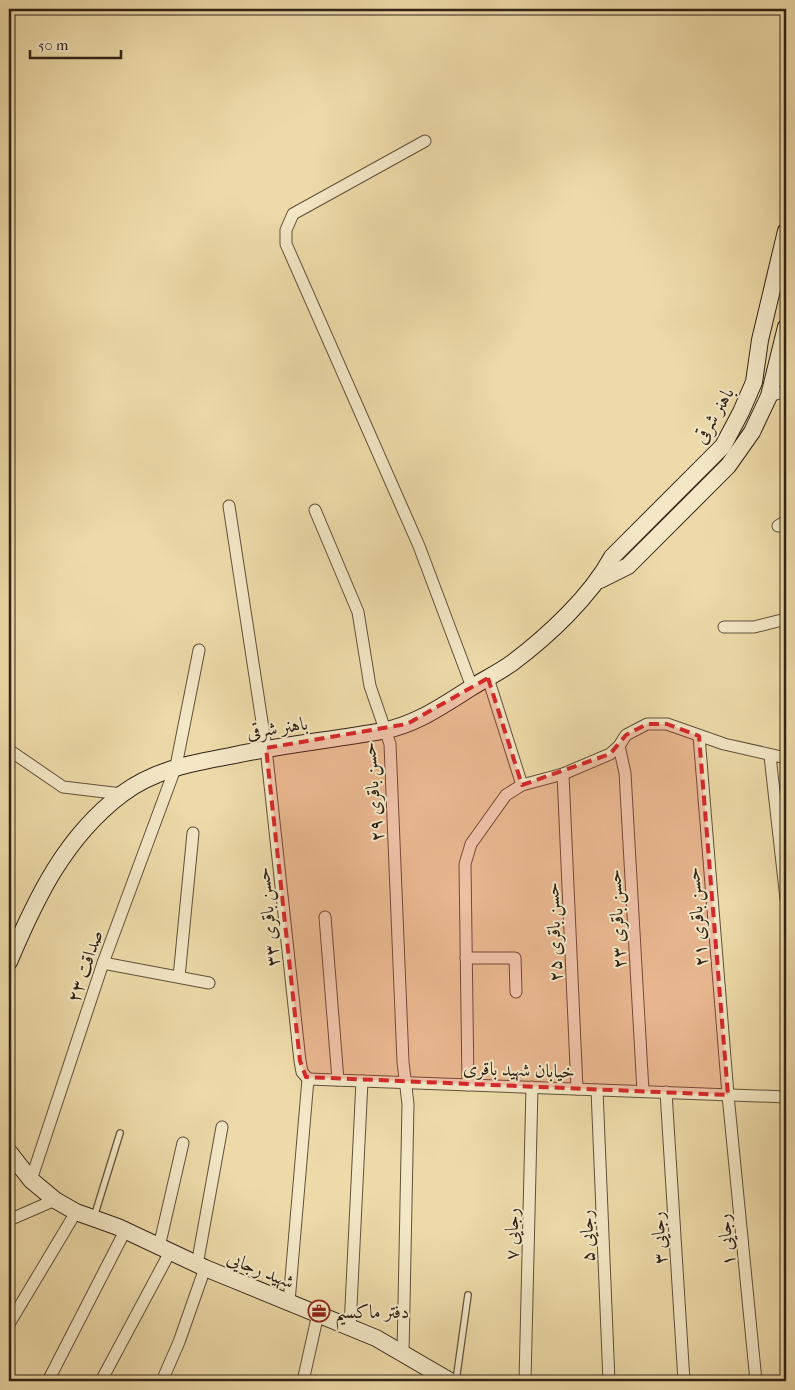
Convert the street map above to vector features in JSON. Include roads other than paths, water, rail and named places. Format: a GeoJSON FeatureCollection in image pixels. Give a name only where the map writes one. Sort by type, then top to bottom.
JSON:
{"type":"FeatureCollection","features":[{"type":"Feature","properties":{"kind":"street"},"geometry":{"type":"LineString","coordinates":[[425,141],[292,214],[286,230],[286,244],[419,546],[472,687]]}},
{"type":"Feature","properties":{"kind":"street","name":"باهنر شرقی"},"geometry":{"type":"LineString","coordinates":[[9,962],[42,889],[66,850],[88,825],[122,794],[148,778],[176,766],[266,748],[385,730],[427,715],[488,678],[538,642],[600,580],[612,557],[722,446],[741,412],[754,382],[760,340],[786,231]]}},
{"type":"Feature","properties":{"kind":"street","name":"باهنر شرقی"},"geometry":{"type":"LineString","coordinates":[[600,580],[628,566],[728,466],[752,432],[769,396],[786,327]]}},
{"type":"Feature","properties":{"kind":"street"},"geometry":{"type":"LineString","coordinates":[[769,396],[786,392]]}},
{"type":"Feature","properties":{"kind":"street","name":"حسن باقری ۳۳"},"geometry":{"type":"LineString","coordinates":[[229,506],[266,748],[300,1061],[302,1072],[308,1079]]}},
{"type":"Feature","properties":{"kind":"street","name":"حسن باقری ۲۹"},"geometry":{"type":"LineString","coordinates":[[315,510],[358,612],[370,686],[390,744],[408,1104],[403,1353]]}},
{"type":"Feature","properties":{"kind":"street"},"geometry":{"type":"LineString","coordinates":[[724,627],[754,626],[786,619]]}},
{"type":"Feature","properties":{"kind":"street","name":"صداقت ۲۳"},"geometry":{"type":"LineString","coordinates":[[32,1180],[103,963],[176,766],[200,650]]}},
{"type":"Feature","properties":{"kind":"street"},"geometry":{"type":"LineString","coordinates":[[488,678],[522,785]]}},
{"type":"Feature","properties":{"kind":"street"},"geometry":{"type":"LineString","coordinates":[[468,1085],[465,864],[467,853],[498,803],[506,795],[522,785],[563,774],[610,754],[619,746],[626,735],[646,724],[667,724],[700,736],[770,756],[786,758]]}},
{"type":"Feature","properties":{"kind":"street","name":"حسن باقری ۲۱"},"geometry":{"type":"LineString","coordinates":[[700,736],[728,1095]]}},
{"type":"Feature","properties":{"kind":"street","name":"حسن باقری ۲۳"},"geometry":{"type":"LineString","coordinates":[[619,746],[625,773],[643,1091]]}},
{"type":"Feature","properties":{"kind":"street"},"geometry":{"type":"LineString","coordinates":[[9,750],[63,787],[122,794]]}},
{"type":"Feature","properties":{"kind":"street"},"geometry":{"type":"LineString","coordinates":[[770,756],[786,899]]}},
{"type":"Feature","properties":{"kind":"street","name":"حسن باقری ۲۵"},"geometry":{"type":"LineString","coordinates":[[563,774],[577,1089]]}},
{"type":"Feature","properties":{"kind":"street"},"geometry":{"type":"LineString","coordinates":[[179,977],[193,833]]}},
{"type":"Feature","properties":{"kind":"street"},"geometry":{"type":"LineString","coordinates":[[325,917],[338,1080]]}},
{"type":"Feature","properties":{"kind":"street"},"geometry":{"type":"LineString","coordinates":[[466,958],[516,958],[516,992]]}},
{"type":"Feature","properties":{"kind":"street"},"geometry":{"type":"LineString","coordinates":[[103,963],[209,983]]}},
{"type":"Feature","properties":{"kind":"street"},"geometry":{"type":"LineString","coordinates":[[289,1302],[308,1079]]}},
{"type":"Feature","properties":{"kind":"street","name":"خیابان شهید باقری"},"geometry":{"type":"LineString","coordinates":[[308,1079],[786,1097]]}},
{"type":"Feature","properties":{"kind":"street"},"geometry":{"type":"LineString","coordinates":[[350,1327],[362,1081]]}},
{"type":"Feature","properties":{"kind":"street","name":"رجایی ۷"},"geometry":{"type":"LineString","coordinates":[[525,1381],[532,1087]]}},
{"type":"Feature","properties":{"kind":"street","name":"رجایی ۵"},"geometry":{"type":"LineString","coordinates":[[597,1090],[609,1381]]}},
{"type":"Feature","properties":{"kind":"street","name":"رجایی ۳"},"geometry":{"type":"LineString","coordinates":[[666,1092],[684,1381]]}},
{"type":"Feature","properties":{"kind":"street","name":"رجایی ۱"},"geometry":{"type":"LineString","coordinates":[[728,1095],[756,1381]]}},
{"type":"Feature","properties":{"kind":"street"},"geometry":{"type":"LineString","coordinates":[[162,1381],[179,1342],[201,1266],[222,1127]]}},
{"type":"Feature","properties":{"kind":"street"},"geometry":{"type":"LineString","coordinates":[[101,1381],[164,1249],[183,1142]]}},
{"type":"Feature","properties":{"kind":"street","name":"شهید رجایی"},"geometry":{"type":"LineString","coordinates":[[9,1152],[32,1180],[55,1200],[76,1212],[350,1327],[403,1353],[442,1379]]}},
{"type":"Feature","properties":{"kind":"street"},"geometry":{"type":"LineString","coordinates":[[9,1220],[55,1200]]}},
{"type":"Feature","properties":{"kind":"street"},"geometry":{"type":"LineString","coordinates":[[9,1324],[76,1212]]}},
{"type":"Feature","properties":{"kind":"street"},"geometry":{"type":"LineString","coordinates":[[48,1381],[125,1231]]}},
{"type":"Feature","properties":{"kind":"street"},"geometry":{"type":"LineString","coordinates":[[303,1381],[318,1314]]}},
{"type":"Feature","properties":{"kind":"lane"},"geometry":{"type":"LineString","coordinates":[[94,1218],[120,1133]]}},
{"type":"Feature","properties":{"kind":"lane"},"geometry":{"type":"LineString","coordinates":[[456,1381],[468,1295]]}},
{"type":"Feature","properties":{"kind":"place","name":"دفتر ماکسیم"},"geometry":{"type":"Point","coordinates":[319,1311]}}]}
